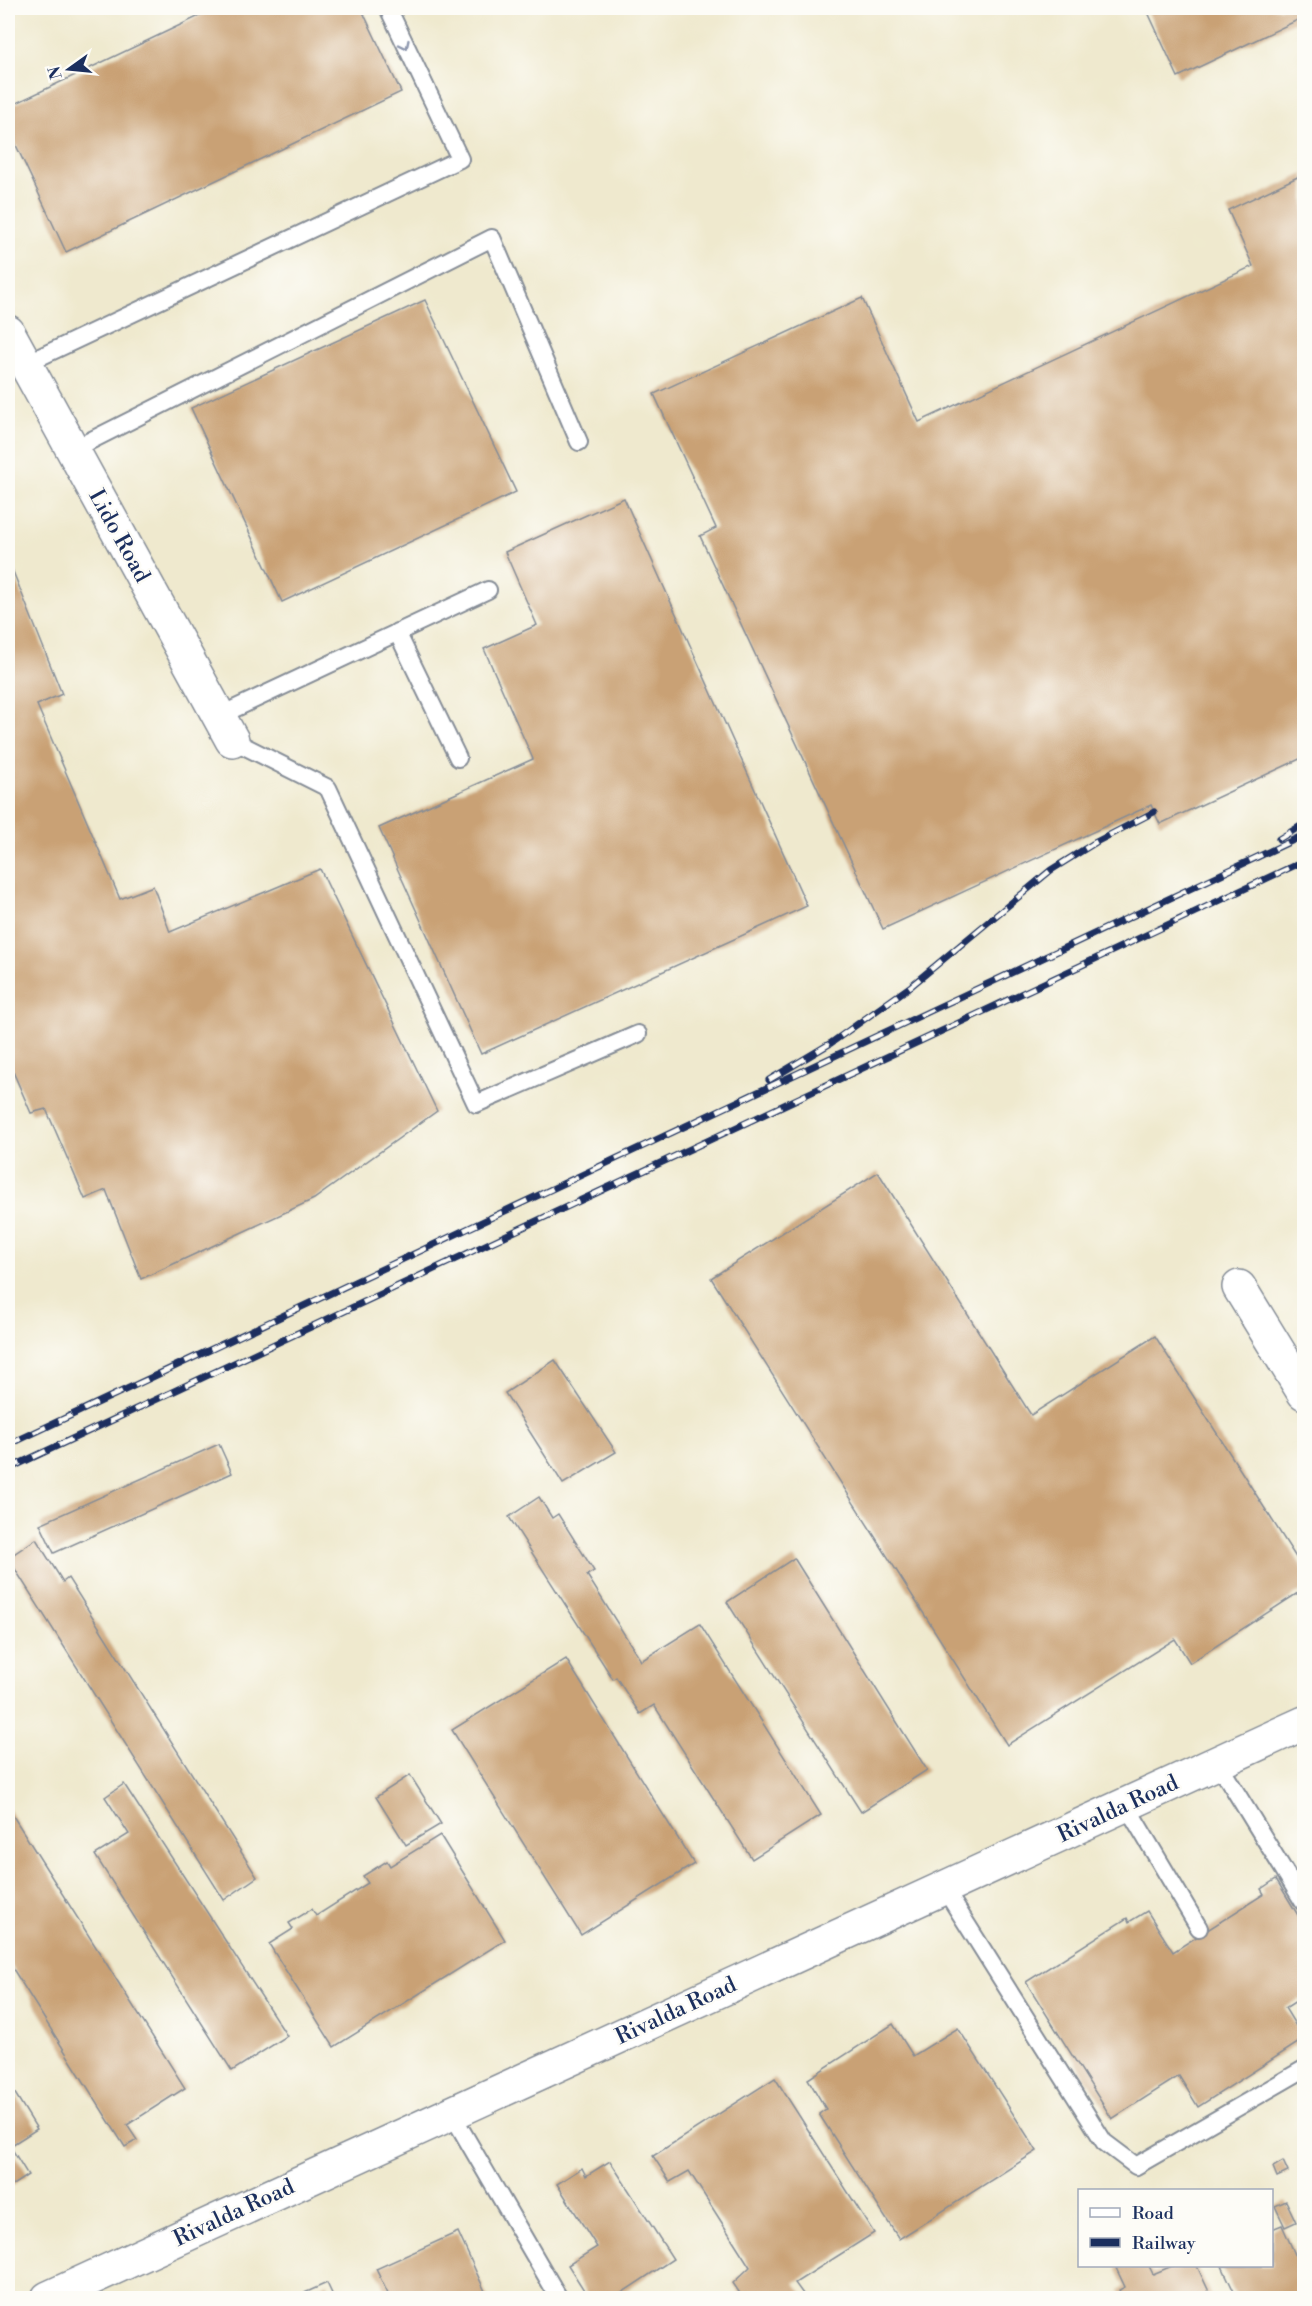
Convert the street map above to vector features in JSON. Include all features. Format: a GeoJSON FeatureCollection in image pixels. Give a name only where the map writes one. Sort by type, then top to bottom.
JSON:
{"type":"FeatureCollection","features":[{"type":"Feature","properties":{"kind":"street","name":"Lido Road"},"geometry":{"type":"LineString","coordinates":[[8,332],[225,728]]}},
{"type":"Feature","properties":{"kind":"street"},"geometry":{"type":"LineString","coordinates":[[1239,1287],[1305,1393]]}},
{"type":"Feature","properties":{"kind":"street","name":"Rivalda Road"},"geometry":{"type":"LineString","coordinates":[[48,2298],[1305,1724]]}},
{"type":"Feature","properties":{"kind":"lane"},"geometry":{"type":"LineString","coordinates":[[25,364],[460,159],[388,8]]}},
{"type":"Feature","properties":{"kind":"lane"},"geometry":{"type":"LineString","coordinates":[[72,450],[492,238],[579,442]]}},
{"type":"Feature","properties":{"kind":"lane"},"geometry":{"type":"LineString","coordinates":[[225,728],[397,632],[488,590]]}},
{"type":"Feature","properties":{"kind":"lane"},"geometry":{"type":"LineString","coordinates":[[397,632],[458,758]]}},
{"type":"Feature","properties":{"kind":"lane"},"geometry":{"type":"LineString","coordinates":[[225,728],[328,788],[476,1104],[638,1034]]}},
{"type":"Feature","properties":{"kind":"lane"},"geometry":{"type":"LineString","coordinates":[[1218,1763],[1305,1903]]}},
{"type":"Feature","properties":{"kind":"lane"},"geometry":{"type":"LineString","coordinates":[[1126,1805],[1199,1928]]}},
{"type":"Feature","properties":{"kind":"lane"},"geometry":{"type":"LineString","coordinates":[[945,1888],[1104,2142],[1136,2166],[1305,2069]]}},
{"type":"Feature","properties":{"kind":"lane"},"geometry":{"type":"LineString","coordinates":[[452,2114],[559,2298]]}},
{"type":"Feature","properties":{"kind":"building"},"geometry":{"type":"Polygon","coordinates":[[[216,8],[361,8],[401,92],[66,252],[8,128],[8,107],[216,8]]]}},
{"type":"Feature","properties":{"kind":"building"},"geometry":{"type":"Polygon","coordinates":[[[1146,8],[1304,8],[1304,17],[1178,77],[1146,8]]]}},
{"type":"Feature","properties":{"kind":"building"},"geometry":{"type":"Polygon","coordinates":[[[1304,174],[1304,757],[1160,824],[1151,805],[883,929],[700,536],[716,528],[654,394],[862,298],[919,422],[1253,266],[1228,210],[1304,174]]]}},
{"type":"Feature","properties":{"kind":"building"},"geometry":{"type":"Polygon","coordinates":[[[425,300],[516,492],[282,602],[191,408],[425,300]]]}},
{"type":"Feature","properties":{"kind":"building"},"geometry":{"type":"Polygon","coordinates":[[[624,498],[807,906],[481,1054],[379,828],[533,759],[484,649],[537,625],[505,552],[624,498]]]}},
{"type":"Feature","properties":{"kind":"building"},"geometry":{"type":"Polygon","coordinates":[[[8,559],[62,694],[37,705],[120,899],[153,886],[170,932],[320,869],[437,1111],[314,1199],[141,1279],[106,1190],[85,1199],[46,1109],[31,1113],[8,1060],[8,559]]]}},
{"type":"Feature","properties":{"kind":"building"},"geometry":{"type":"Polygon","coordinates":[[[878,1172],[1031,1415],[1155,1336],[1304,1570],[1304,1589],[1190,1663],[1175,1639],[1007,1745],[711,1278],[878,1172]]]}},
{"type":"Feature","properties":{"kind":"building"},"geometry":{"type":"Polygon","coordinates":[[[555,1360],[616,1452],[563,1484],[505,1393],[555,1360]]]}},
{"type":"Feature","properties":{"kind":"building"},"geometry":{"type":"Polygon","coordinates":[[[219,1444],[232,1473],[54,1553],[40,1524],[219,1444]]]}},
{"type":"Feature","properties":{"kind":"building"},"geometry":{"type":"Polygon","coordinates":[[[539,1497],[552,1518],[558,1514],[594,1571],[587,1575],[641,1661],[700,1624],[821,1815],[752,1859],[654,1705],[640,1714],[616,1677],[613,1679],[509,1517],[539,1497]]]}},
{"type":"Feature","properties":{"kind":"building"},"geometry":{"type":"Polygon","coordinates":[[[36,1539],[63,1582],[68,1578],[257,1877],[224,1900],[8,1558],[36,1539]]]}},
{"type":"Feature","properties":{"kind":"building"},"geometry":{"type":"Polygon","coordinates":[[[794,1558],[927,1770],[861,1812],[727,1602],[794,1558]]]}},
{"type":"Feature","properties":{"kind":"building"},"geometry":{"type":"Polygon","coordinates":[[[566,1659],[694,1864],[581,1935],[452,1730],[566,1659]]]}},
{"type":"Feature","properties":{"kind":"building"},"geometry":{"type":"Polygon","coordinates":[[[410,1775],[441,1824],[406,1845],[376,1797],[410,1775]]]}},
{"type":"Feature","properties":{"kind":"building"},"geometry":{"type":"Polygon","coordinates":[[[124,1784],[287,2036],[232,2071],[95,1855],[129,1834],[105,1797],[124,1784]]]}},
{"type":"Feature","properties":{"kind":"building"},"geometry":{"type":"Polygon","coordinates":[[[8,1808],[185,2088],[127,2125],[137,2140],[125,2147],[8,1961],[8,1808]]]}},
{"type":"Feature","properties":{"kind":"building"},"geometry":{"type":"Polygon","coordinates":[[[440,1835],[505,1940],[334,2047],[269,1944],[293,1929],[289,1923],[312,1909],[316,1916],[368,1883],[363,1876],[387,1861],[390,1866],[440,1835]]]}},
{"type":"Feature","properties":{"kind":"building"},"geometry":{"type":"Polygon","coordinates":[[[1276,1879],[1304,1925],[1304,1996],[1285,2008],[1304,2039],[1198,2107],[1179,2076],[1112,2119],[1026,1982],[1127,1918],[1129,1922],[1147,1911],[1173,1952],[1264,1894],[1261,1889],[1276,1879]]]}},
{"type":"Feature","properties":{"kind":"building"},"geometry":{"type":"Polygon","coordinates":[[[893,2024],[913,2056],[958,2028],[1037,2151],[899,2239],[819,2114],[826,2109],[808,2079],[893,2024]]]}},
{"type":"Feature","properties":{"kind":"building"},"geometry":{"type":"Polygon","coordinates":[[[775,2078],[874,2233],[795,2283],[806,2298],[743,2298],[733,2283],[750,2267],[689,2171],[670,2182],[653,2156],[775,2078]]]}},
{"type":"Feature","properties":{"kind":"building"},"geometry":{"type":"Polygon","coordinates":[[[8,2082],[37,2129],[10,2146],[28,2175],[8,2188],[8,2082]]]}},
{"type":"Feature","properties":{"kind":"building"},"geometry":{"type":"Polygon","coordinates":[[[610,2161],[673,2259],[614,2298],[589,2298],[568,2265],[597,2247],[557,2184],[582,2168],[586,2176],[610,2161]]]}},
{"type":"Feature","properties":{"kind":"building"},"geometry":{"type":"Polygon","coordinates":[[[1283,2161],[1288,2172],[1277,2177],[1273,2167],[1283,2161]]]}},
{"type":"Feature","properties":{"kind":"building"},"geometry":{"type":"Polygon","coordinates":[[[1286,2201],[1296,2222],[1285,2227],[1275,2206],[1286,2201]]]}},
{"type":"Feature","properties":{"kind":"building"},"geometry":{"type":"Polygon","coordinates":[[[1282,2225],[1304,2275],[1304,2298],[1237,2298],[1222,2267],[1273,2267],[1273,2229],[1282,2225]]]}},
{"type":"Feature","properties":{"kind":"building"},"geometry":{"type":"Polygon","coordinates":[[[458,2232],[488,2298],[390,2298],[376,2269],[458,2232]]]}},
{"type":"Feature","properties":{"kind":"building"},"geometry":{"type":"Polygon","coordinates":[[[1150,2267],[1153,2274],[1170,2267],[1197,2267],[1212,2298],[1123,2298],[1119,2290],[1125,2287],[1116,2268],[1150,2267]]]}},
{"type":"Feature","properties":{"kind":"building"},"geometry":{"type":"Polygon","coordinates":[[[327,2283],[334,2298],[292,2298],[300,2295],[327,2283]]]}},
{"type":"Feature","properties":{"kind":"railway"},"geometry":{"type":"LineString","coordinates":[[769,1080],[831,1043],[911,986],[1051,870],[1096,842],[1154,812]]}},
{"type":"Feature","properties":{"kind":"railway"},"geometry":{"type":"LineString","coordinates":[[1279,839],[1304,824]]}},
{"type":"Feature","properties":{"kind":"railway"},"geometry":{"type":"LineString","coordinates":[[8,1445],[1304,835]]}},
{"type":"Feature","properties":{"kind":"railway"},"geometry":{"type":"LineString","coordinates":[[8,1469],[1304,861]]}}]}
